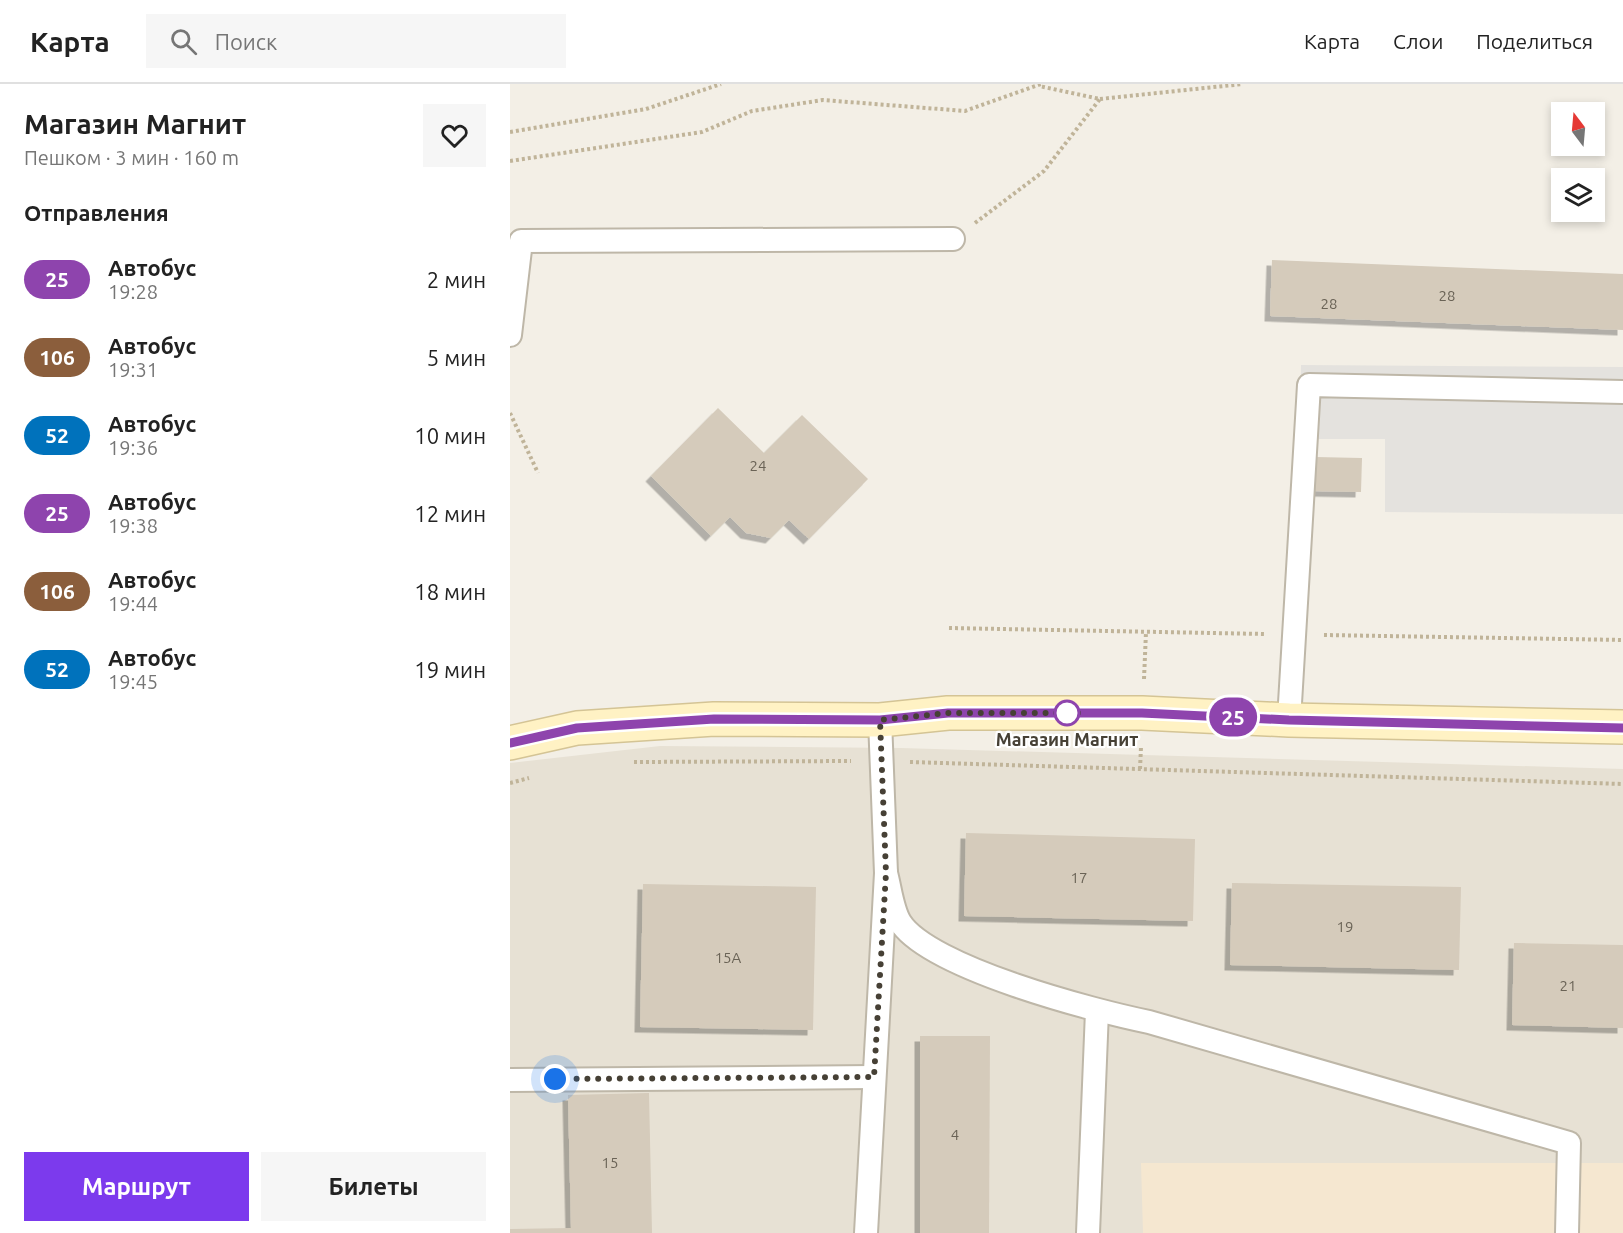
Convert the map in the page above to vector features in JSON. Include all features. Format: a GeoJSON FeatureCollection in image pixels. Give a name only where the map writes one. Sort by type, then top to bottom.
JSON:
{"type":"FeatureCollection","features":[{"type":"Feature","properties":{"kind":"main road"},"geometry":{"type":"LineString","coordinates":[[510,743],[577,728],[714,719],[880,720],[948,713],[1142,713],[1289,720],[1623,728]]}},
{"type":"Feature","properties":{"kind":"lane"},"geometry":{"type":"LineString","coordinates":[[510,335],[521,241],[953,239]]}},
{"type":"Feature","properties":{"kind":"lane"},"geometry":{"type":"LineString","coordinates":[[1289,720],[1309,385],[1623,392]]}},
{"type":"Feature","properties":{"kind":"lane"},"geometry":{"type":"LineString","coordinates":[[866,1233],[886,873],[880,720]]}},
{"type":"Feature","properties":{"kind":"lane"},"geometry":{"type":"LineString","coordinates":[[886,873],[900,922],[932,950],[980,972],[1097,1011],[1149,1022],[1569,1143],[1567,1233]]}},
{"type":"Feature","properties":{"kind":"lane"},"geometry":{"type":"LineString","coordinates":[[1088,1233],[1097,1011]]}},
{"type":"Feature","properties":{"kind":"lane"},"geometry":{"type":"LineString","coordinates":[[510,1080],[874,1077]]}},
{"type":"Feature","properties":{"kind":"path"},"geometry":{"type":"LineString","coordinates":[[510,132],[646,109],[721,84]]}},
{"type":"Feature","properties":{"kind":"path"},"geometry":{"type":"LineString","coordinates":[[510,161],[702,132],[752,111],[823,100],[965,111],[1040,85],[1100,99],[1243,84]]}},
{"type":"Feature","properties":{"kind":"path"},"geometry":{"type":"LineString","coordinates":[[953,239],[1044,171],[1100,99]]}},
{"type":"Feature","properties":{"kind":"path"},"geometry":{"type":"LineString","coordinates":[[510,413],[538,473]]}},
{"type":"Feature","properties":{"kind":"path"},"geometry":{"type":"LineString","coordinates":[[631,762],[880,761],[1623,784]]}},
{"type":"Feature","properties":{"kind":"path"},"geometry":{"type":"LineString","coordinates":[[510,783],[531,777]]}},
{"type":"Feature","properties":{"kind":"shaded area"},"geometry":{"type":"Polygon","coordinates":[[[1301,365],[1623,367],[1623,514],[1385,512],[1385,439],[1300,439],[1301,365]]]}},
{"type":"Feature","properties":{"kind":"shaded area"},"geometry":{"type":"Polygon","coordinates":[[[660,746],[901,748],[1623,769],[1623,1233],[510,1233],[510,763],[660,746]]]}},
{"type":"Feature","properties":{"kind":"shaded area"},"geometry":{"type":"Polygon","coordinates":[[[1141,1163],[1623,1163],[1623,1233],[1143,1233],[1141,1163]]]}},
{"type":"Feature","properties":{"kind":"building"},"geometry":{"type":"Polygon","coordinates":[[[1272,260],[1623,274],[1623,330],[1270,316],[1272,260]]]}},
{"type":"Feature","properties":{"kind":"building"},"geometry":{"type":"Polygon","coordinates":[[[718,408],[764,453],[802,415],[868,479],[809,539],[789,520],[771,538],[746,533],[730,517],[711,536],[651,476],[718,408]]]}},
{"type":"Feature","properties":{"kind":"building"},"geometry":{"type":"Polygon","coordinates":[[[1315,457],[1362,458],[1361,492],[1314,491],[1315,457]]]}},
{"type":"Feature","properties":{"kind":"building"},"geometry":{"type":"Polygon","coordinates":[[[966,833],[1195,839],[1193,921],[964,916],[966,833]]]}},
{"type":"Feature","properties":{"kind":"building"},"geometry":{"type":"Polygon","coordinates":[[[1232,883],[1461,887],[1459,970],[1230,965],[1232,883]]]}},
{"type":"Feature","properties":{"kind":"building"},"geometry":{"type":"Polygon","coordinates":[[[643,884],[816,887],[813,1030],[640,1027],[643,884]]]}},
{"type":"Feature","properties":{"kind":"building"},"geometry":{"type":"Polygon","coordinates":[[[1514,943],[1623,945],[1623,1028],[1512,1025],[1514,943]]]}},
{"type":"Feature","properties":{"kind":"building"},"geometry":{"type":"Polygon","coordinates":[[[920,1036],[990,1036],[989,1233],[920,1233],[920,1036]]]}},
{"type":"Feature","properties":{"kind":"building"},"geometry":{"type":"Polygon","coordinates":[[[649,1093],[652,1233],[510,1233],[510,1229],[571,1228],[568,1095],[649,1093]]]}},
{"type":"Feature","properties":{"kind":"bus line","name":"25"},"geometry":{"type":"LineString","coordinates":[[510,743],[577,728],[714,719],[880,720],[948,713],[1142,713],[1289,720],[1623,728]]}},
{"type":"Feature","properties":{"kind":"place","name":"Магазин Магнит"},"geometry":{"type":"Point","coordinates":[1067,713]}},
{"type":"Feature","properties":{"kind":"route"},"geometry":{"type":"LineString","coordinates":[[555,1079],[874,1077],[886,873],[880,720],[948,713],[1078,713],[1067,713]]}}]}
